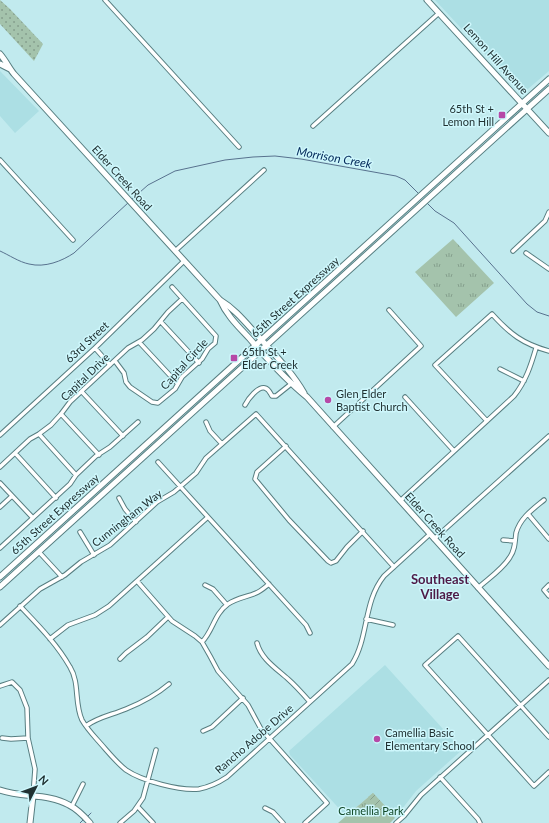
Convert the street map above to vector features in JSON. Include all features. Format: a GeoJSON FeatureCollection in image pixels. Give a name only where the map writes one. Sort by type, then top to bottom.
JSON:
{"type":"FeatureCollection","features":[{"type":"Feature","properties":{"kind":"main road","name":"Lemon Hill Avenue"},"geometry":{"type":"LineString","coordinates":[[427,0],[549,133]]}},
{"type":"Feature","properties":{"kind":"main road","name":"Elder Creek Road"},"geometry":{"type":"LineString","coordinates":[[0,54],[8,63],[10,69]]}},
{"type":"Feature","properties":{"kind":"main road","name":"Elder Creek Road"},"geometry":{"type":"LineString","coordinates":[[0,64],[10,69],[220,300],[230,306],[296,380],[307,397],[333,427],[549,666]]}},
{"type":"Feature","properties":{"kind":"main road","name":"65th Street Expressway"},"geometry":{"type":"LineString","coordinates":[[0,577],[549,79]]}},
{"type":"Feature","properties":{"kind":"main road","name":"65th Street Expressway"},"geometry":{"type":"LineString","coordinates":[[0,587],[549,89]]}},
{"type":"Feature","properties":{"kind":"main road","name":"Elder Creek Road"},"geometry":{"type":"LineString","coordinates":[[220,300],[225,312],[291,384],[307,397]]}},
{"type":"Feature","properties":{"kind":"main road"},"geometry":{"type":"LineString","coordinates":[[0,790],[16,795],[56,799],[72,806],[89,822]]}},
{"type":"Feature","properties":{"kind":"main road"},"geometry":{"type":"LineString","coordinates":[[30,823],[33,796]]}},
{"type":"Feature","properties":{"kind":"street"},"geometry":{"type":"LineString","coordinates":[[105,0],[240,147]]}},
{"type":"Feature","properties":{"kind":"street"},"geometry":{"type":"LineString","coordinates":[[313,126],[439,13]]}},
{"type":"Feature","properties":{"kind":"street"},"geometry":{"type":"LineString","coordinates":[[0,160],[73,240]]}},
{"type":"Feature","properties":{"kind":"street"},"geometry":{"type":"LineString","coordinates":[[175,251],[264,170]]}},
{"type":"Feature","properties":{"kind":"street"},"geometry":{"type":"LineString","coordinates":[[513,251],[545,221],[549,212]]}},
{"type":"Feature","properties":{"kind":"street"},"geometry":{"type":"LineString","coordinates":[[526,253],[549,269]]}},
{"type":"Feature","properties":{"kind":"street","name":"63rd Street"},"geometry":{"type":"LineString","coordinates":[[0,434],[95,348],[184,261]]}},
{"type":"Feature","properties":{"kind":"street","name":"Capital Circle"},"geometry":{"type":"LineString","coordinates":[[115,361],[124,373],[130,387],[152,402],[158,403],[175,389],[182,377],[205,356],[208,349],[217,339],[216,336],[172,288]]}},
{"type":"Feature","properties":{"kind":"street","name":"Capital Drive"},"geometry":{"type":"LineString","coordinates":[[0,467],[30,439],[39,434],[61,414],[68,404],[128,348],[139,342],[161,322],[168,312],[182,299]]}},
{"type":"Feature","properties":{"kind":"street"},"geometry":{"type":"LineString","coordinates":[[333,427],[421,346],[389,310]]}},
{"type":"Feature","properties":{"kind":"street"},"geometry":{"type":"LineString","coordinates":[[487,421],[435,365],[492,314],[512,334],[521,340],[536,348],[549,351]]}},
{"type":"Feature","properties":{"kind":"street"},"geometry":{"type":"LineString","coordinates":[[161,322],[199,362]]}},
{"type":"Feature","properties":{"kind":"street"},"geometry":{"type":"LineString","coordinates":[[139,342],[178,384]]}},
{"type":"Feature","properties":{"kind":"street"},"geometry":{"type":"LineString","coordinates":[[95,348],[110,365]]}},
{"type":"Feature","properties":{"kind":"street"},"geometry":{"type":"LineString","coordinates":[[400,501],[514,396],[524,381],[536,348]]}},
{"type":"Feature","properties":{"kind":"street"},"geometry":{"type":"LineString","coordinates":[[500,369],[524,381]]}},
{"type":"Feature","properties":{"kind":"street"},"geometry":{"type":"LineString","coordinates":[[246,405],[248,400],[259,389],[267,389],[272,396],[276,396],[291,384]]}},
{"type":"Feature","properties":{"kind":"street"},"geometry":{"type":"LineString","coordinates":[[82,392],[123,436]]}},
{"type":"Feature","properties":{"kind":"street"},"geometry":{"type":"LineString","coordinates":[[405,397],[454,451]]}},
{"type":"Feature","properties":{"kind":"street"},"geometry":{"type":"LineString","coordinates":[[61,414],[99,455]]}},
{"type":"Feature","properties":{"kind":"street","name":"Cunningham Way"},"geometry":{"type":"LineString","coordinates":[[0,625],[40,589],[62,577],[81,562],[110,545],[158,502],[181,487],[198,470],[206,458],[256,414],[286,446]]}},
{"type":"Feature","properties":{"kind":"street"},"geometry":{"type":"LineString","coordinates":[[0,548],[56,498],[70,484],[76,475],[99,455],[110,448],[138,422]]}},
{"type":"Feature","properties":{"kind":"street"},"geometry":{"type":"LineString","coordinates":[[206,422],[210,432],[222,444]]}},
{"type":"Feature","properties":{"kind":"street"},"geometry":{"type":"LineString","coordinates":[[39,434],[76,475]]}},
{"type":"Feature","properties":{"kind":"street","name":"Rancho Adobe Drive"},"geometry":{"type":"LineString","coordinates":[[20,606],[50,639],[67,661],[74,674],[77,686],[78,707],[86,726],[119,764],[133,774],[183,789],[199,789],[213,785],[226,777],[352,664],[360,648],[370,600],[375,588],[384,576],[432,537],[549,436]]}},
{"type":"Feature","properties":{"kind":"street"},"geometry":{"type":"LineString","coordinates":[[363,531],[336,561],[331,563],[289,520],[255,479],[257,472],[286,446],[363,531],[394,567]]}},
{"type":"Feature","properties":{"kind":"street"},"geometry":{"type":"LineString","coordinates":[[15,454],[56,498]]}},
{"type":"Feature","properties":{"kind":"street"},"geometry":{"type":"LineString","coordinates":[[158,462],[306,625],[310,633]]}},
{"type":"Feature","properties":{"kind":"street"},"geometry":{"type":"LineString","coordinates":[[0,482],[33,518]]}},
{"type":"Feature","properties":{"kind":"street"},"geometry":{"type":"LineString","coordinates":[[0,507],[12,496]]}},
{"type":"Feature","properties":{"kind":"street"},"geometry":{"type":"LineString","coordinates":[[119,498],[124,509],[136,522]]}},
{"type":"Feature","properties":{"kind":"street"},"geometry":{"type":"LineString","coordinates":[[478,588],[507,562],[512,553],[518,527],[528,514],[544,500]]}},
{"type":"Feature","properties":{"kind":"street"},"geometry":{"type":"LineString","coordinates":[[528,514],[549,539]]}},
{"type":"Feature","properties":{"kind":"street"},"geometry":{"type":"LineString","coordinates":[[50,639],[68,625],[101,612],[208,517]]}},
{"type":"Feature","properties":{"kind":"street"},"geometry":{"type":"LineString","coordinates":[[80,532],[94,555]]}},
{"type":"Feature","properties":{"kind":"street"},"geometry":{"type":"LineString","coordinates":[[504,540],[515,542]]}},
{"type":"Feature","properties":{"kind":"street"},"geometry":{"type":"LineString","coordinates":[[39,552],[62,577]]}},
{"type":"Feature","properties":{"kind":"street"},"geometry":{"type":"LineString","coordinates":[[137,581],[168,617],[202,642],[218,672],[243,698],[252,710],[261,729],[327,803],[305,823]]}},
{"type":"Feature","properties":{"kind":"street"},"geometry":{"type":"LineString","coordinates":[[202,642],[208,635],[218,614],[227,605],[242,597],[258,592],[269,584]]}},
{"type":"Feature","properties":{"kind":"street"},"geometry":{"type":"LineString","coordinates":[[205,585],[213,589],[227,605]]}},
{"type":"Feature","properties":{"kind":"street"},"geometry":{"type":"LineString","coordinates":[[549,585],[544,590],[549,596]]}},
{"type":"Feature","properties":{"kind":"street"},"geometry":{"type":"LineString","coordinates":[[120,660],[126,653],[147,637],[168,617]]}},
{"type":"Feature","properties":{"kind":"street"},"geometry":{"type":"LineString","coordinates":[[366,619],[393,625]]}},
{"type":"Feature","properties":{"kind":"street"},"geometry":{"type":"LineString","coordinates":[[549,737],[458,636],[425,665],[534,786],[549,772]]}},
{"type":"Feature","properties":{"kind":"street"},"geometry":{"type":"LineString","coordinates":[[257,644],[261,652],[275,668],[292,682],[310,702]]}},
{"type":"Feature","properties":{"kind":"street"},"geometry":{"type":"LineString","coordinates":[[396,823],[404,816],[421,795],[440,777],[549,680]]}},
{"type":"Feature","properties":{"kind":"street"},"geometry":{"type":"LineString","coordinates":[[0,686],[12,682],[17,686],[22,694],[27,708],[28,738],[35,769],[33,796]]}},
{"type":"Feature","properties":{"kind":"street"},"geometry":{"type":"LineString","coordinates":[[86,726],[97,718],[134,706],[154,695],[169,684]]}},
{"type":"Feature","properties":{"kind":"street"},"geometry":{"type":"LineString","coordinates":[[203,731],[212,727],[243,698]]}},
{"type":"Feature","properties":{"kind":"street"},"geometry":{"type":"LineString","coordinates":[[2,738],[28,738]]}},
{"type":"Feature","properties":{"kind":"street"},"geometry":{"type":"LineString","coordinates":[[120,823],[138,807],[143,798],[156,750]]}},
{"type":"Feature","properties":{"kind":"street"},"geometry":{"type":"LineString","coordinates":[[440,777],[480,823]]}},
{"type":"Feature","properties":{"kind":"street"},"geometry":{"type":"LineString","coordinates":[[72,806],[83,784]]}},
{"type":"Feature","properties":{"kind":"street"},"geometry":{"type":"LineString","coordinates":[[138,807],[153,823]]}},
{"type":"Feature","properties":{"kind":"street"},"geometry":{"type":"LineString","coordinates":[[265,808],[273,812],[283,823]]}},
{"type":"Feature","properties":{"kind":"shaded area"},"geometry":{"type":"Polygon","coordinates":[[[435,0],[549,0],[549,71],[522,94],[435,0]]]}},
{"type":"Feature","properties":{"kind":"shaded area"},"geometry":{"type":"Polygon","coordinates":[[[0,71],[39,111],[15,133],[0,116],[0,71]]]}},
{"type":"Feature","properties":{"kind":"shaded area","name":"Camellia Basic Elementary School"},"geometry":{"type":"Polygon","coordinates":[[[385,665],[462,750],[416,791],[395,818],[373,793],[346,816],[290,755],[289,751],[385,665]]]}},
{"type":"Feature","properties":{"kind":"green space"},"geometry":{"type":"Polygon","coordinates":[[[0,0],[43,44],[34,61],[0,24],[0,0]]]}},
{"type":"Feature","properties":{"kind":"green space"},"geometry":{"type":"Polygon","coordinates":[[[453,239],[494,283],[456,317],[415,272],[453,239]]]}},
{"type":"Feature","properties":{"kind":"green space","name":"Camellia Park"},"geometry":{"type":"Polygon","coordinates":[[[373,793],[395,818],[390,823],[338,823],[373,793]]]}},
{"type":"Feature","properties":{"kind":"green space"},"geometry":{"type":"Polygon","coordinates":[[[373,793],[388,809],[385,815],[368,797],[373,793]]]}},
{"type":"Feature","properties":{"kind":"waterway","name":"Morrison Creek"},"geometry":{"type":"LineString","coordinates":[[131,200],[148,185],[175,171],[225,160],[275,156],[301,159],[396,176],[405,180],[419,194]]}},
{"type":"Feature","properties":{"kind":"waterway","name":"Morrison Creek"},"geometry":{"type":"LineString","coordinates":[[0,251],[29,264],[41,265],[59,261],[74,253],[129,202]]}},
{"type":"Feature","properties":{"kind":"waterway","name":"Morrison Creek"},"geometry":{"type":"LineString","coordinates":[[426,202],[435,211],[454,223],[527,304],[537,312],[549,316]]}},
{"type":"Feature","properties":{"kind":"waterway"},"geometry":{"type":"LineString","coordinates":[[87,817],[91,813]]}},
{"type":"Feature","properties":{"kind":"waterway"},"geometry":{"type":"LineString","coordinates":[[80,823],[84,819]]}},
{"type":"Feature","properties":{"kind":"place","name":"65th St + Lemon Hill"},"geometry":{"type":"Point","coordinates":[502,115]}},
{"type":"Feature","properties":{"kind":"place","name":"65th St + Elder Creek"},"geometry":{"type":"Point","coordinates":[234,358]}},
{"type":"Feature","properties":{"kind":"place","name":"Glen Elder Baptist Church"},"geometry":{"type":"Point","coordinates":[328,400]}},
{"type":"Feature","properties":{"kind":"place","name":"Camellia Basic Elementary School"},"geometry":{"type":"Point","coordinates":[377,739]}},
{"type":"Feature","properties":{"kind":"district","name":"Southeast Village"},"geometry":{"type":"Point","coordinates":[440,586]}}]}
